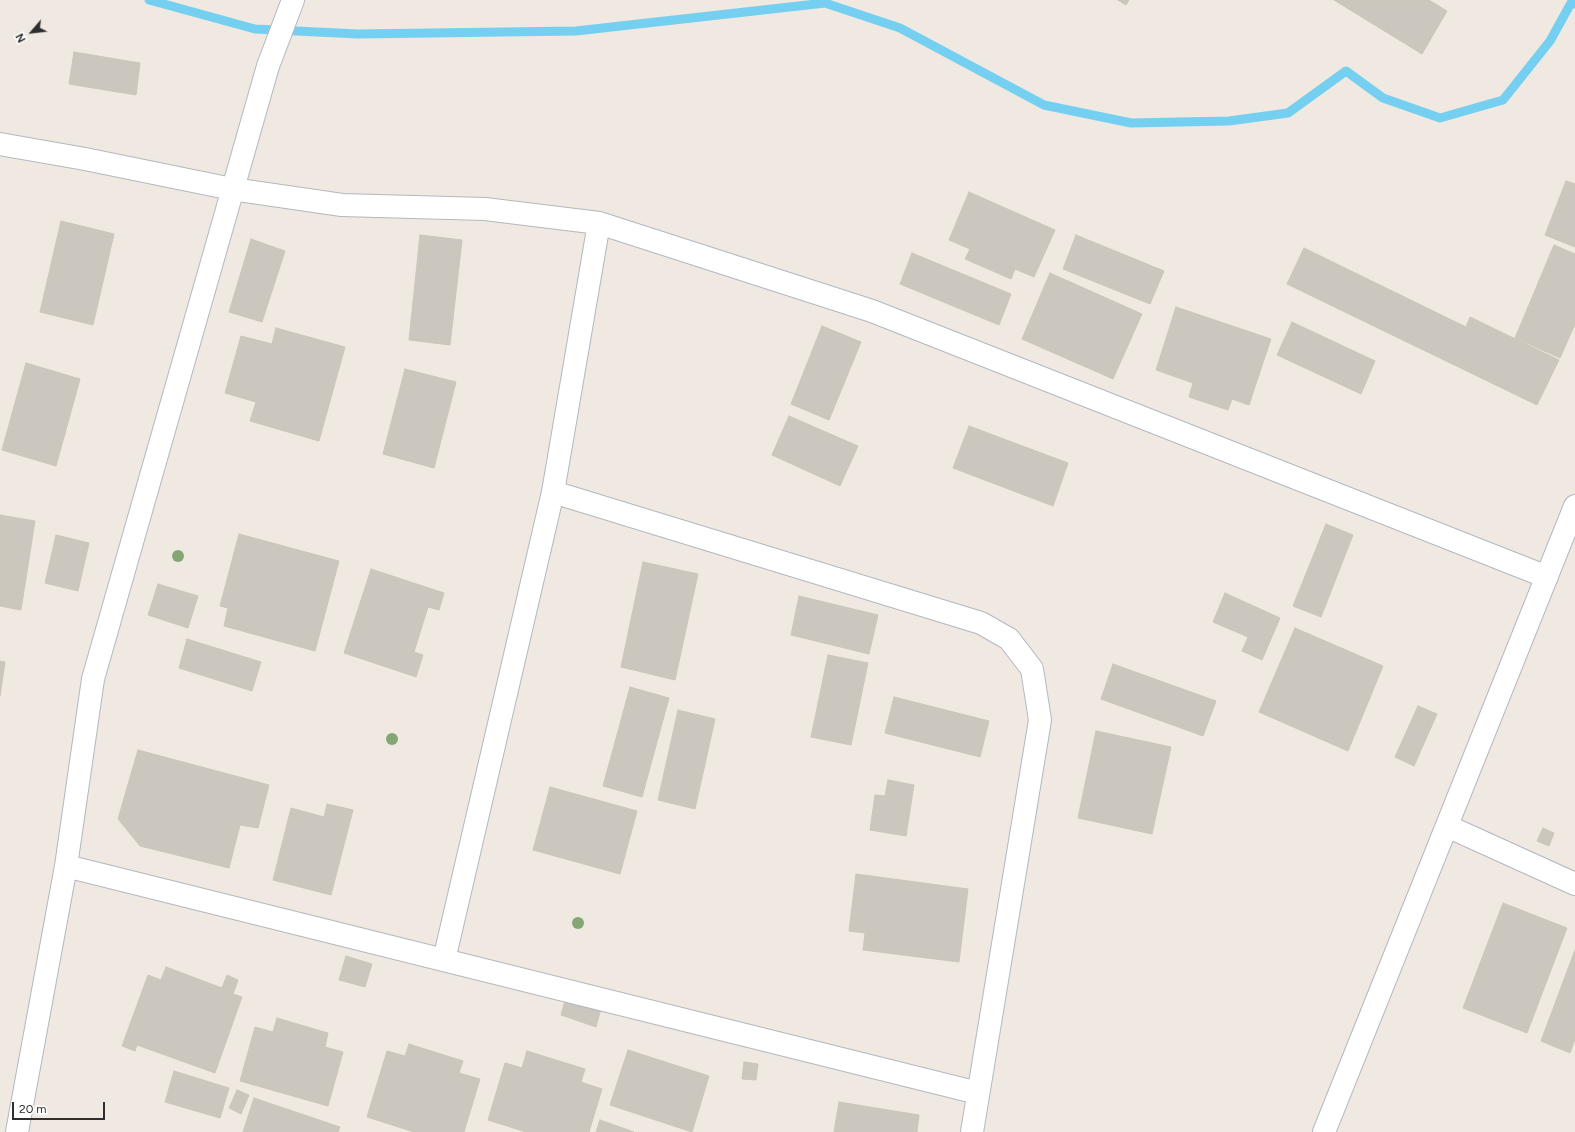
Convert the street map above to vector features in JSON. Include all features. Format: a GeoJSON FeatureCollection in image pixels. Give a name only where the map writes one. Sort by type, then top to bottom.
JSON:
{"type":"FeatureCollection","features":[{"type":"Feature","properties":{"kind":"street"},"geometry":{"type":"LineString","coordinates":[[17,1132],[66,866],[93,679],[268,66],[293,0]]}},
{"type":"Feature","properties":{"kind":"street"},"geometry":{"type":"LineString","coordinates":[[0,144],[85,159],[232,189],[342,205],[485,209],[599,223],[872,311],[1547,577]]}},
{"type":"Feature","properties":{"kind":"street"},"geometry":{"type":"LineString","coordinates":[[444,960],[553,492],[599,223]]}},
{"type":"Feature","properties":{"kind":"street"},"geometry":{"type":"LineString","coordinates":[[553,492],[981,623],[1009,639],[1032,669],[1040,720],[972,1132]]}},
{"type":"Feature","properties":{"kind":"street"},"geometry":{"type":"LineString","coordinates":[[1324,1132],[1575,506]]}},
{"type":"Feature","properties":{"kind":"street"},"geometry":{"type":"LineString","coordinates":[[1446,826],[1575,884]]}},
{"type":"Feature","properties":{"kind":"street"},"geometry":{"type":"LineString","coordinates":[[66,866],[978,1093]]}},
{"type":"Feature","properties":{"kind":"building"},"geometry":{"type":"Polygon","coordinates":[[[1118,0],[1129,0],[1126,5],[1118,0]]]}},
{"type":"Feature","properties":{"kind":"building"},"geometry":{"type":"Polygon","coordinates":[[[1334,0],[1429,0],[1447,11],[1422,54],[1334,0]]]}},
{"type":"Feature","properties":{"kind":"building"},"geometry":{"type":"Polygon","coordinates":[[[74,52],[140,63],[136,95],[69,84],[74,52]]]}},
{"type":"Feature","properties":{"kind":"building"},"geometry":{"type":"Polygon","coordinates":[[[1566,181],[1575,184],[1575,247],[1545,235],[1566,181]]]}},
{"type":"Feature","properties":{"kind":"building"},"geometry":{"type":"Polygon","coordinates":[[[969,192],[1055,230],[1034,277],[1015,269],[1011,279],[965,259],[970,249],[949,240],[969,192]]]}},
{"type":"Feature","properties":{"kind":"building"},"geometry":{"type":"Polygon","coordinates":[[[61,221],[114,234],[93,325],[40,312],[61,221]]]}},
{"type":"Feature","properties":{"kind":"building"},"geometry":{"type":"Polygon","coordinates":[[[420,235],[462,240],[450,345],[409,340],[420,235]]]}},
{"type":"Feature","properties":{"kind":"building"},"geometry":{"type":"Polygon","coordinates":[[[1076,235],[1164,271],[1150,304],[1063,269],[1076,235]]]}},
{"type":"Feature","properties":{"kind":"building"},"geometry":{"type":"Polygon","coordinates":[[[251,239],[285,251],[262,322],[229,312],[251,239]]]}},
{"type":"Feature","properties":{"kind":"building"},"geometry":{"type":"Polygon","coordinates":[[[1554,245],[1575,254],[1575,324],[1560,358],[1515,338],[1554,245]]]}},
{"type":"Feature","properties":{"kind":"building"},"geometry":{"type":"Polygon","coordinates":[[[1304,248],[1466,327],[1470,317],[1559,360],[1537,405],[1287,284],[1304,248]]]}},
{"type":"Feature","properties":{"kind":"building"},"geometry":{"type":"Polygon","coordinates":[[[912,253],[1011,294],[999,325],[900,284],[912,253]]]}},
{"type":"Feature","properties":{"kind":"building"},"geometry":{"type":"Polygon","coordinates":[[[1050,273],[1142,314],[1113,379],[1022,339],[1050,273]]]}},
{"type":"Feature","properties":{"kind":"building"},"geometry":{"type":"Polygon","coordinates":[[[1176,307],[1271,339],[1249,405],[1232,399],[1228,410],[1189,397],[1193,383],[1156,370],[1176,307]]]}},
{"type":"Feature","properties":{"kind":"building"},"geometry":{"type":"Polygon","coordinates":[[[1292,322],[1375,361],[1361,394],[1277,355],[1292,322]]]}},
{"type":"Feature","properties":{"kind":"building"},"geometry":{"type":"Polygon","coordinates":[[[822,326],[861,342],[829,420],[791,404],[822,326]]]}},
{"type":"Feature","properties":{"kind":"building"},"geometry":{"type":"Polygon","coordinates":[[[276,328],[345,347],[319,441],[250,421],[256,402],[225,393],[241,336],[272,344],[276,328]]]}},
{"type":"Feature","properties":{"kind":"building"},"geometry":{"type":"Polygon","coordinates":[[[26,363],[80,379],[56,466],[2,450],[26,363]]]}},
{"type":"Feature","properties":{"kind":"building"},"geometry":{"type":"Polygon","coordinates":[[[405,369],[456,382],[434,468],[383,454],[405,369]]]}},
{"type":"Feature","properties":{"kind":"building"},"geometry":{"type":"Polygon","coordinates":[[[789,416],[858,446],[840,486],[772,455],[789,416]]]}},
{"type":"Feature","properties":{"kind":"building"},"geometry":{"type":"Polygon","coordinates":[[[969,426],[1068,463],[1053,506],[953,468],[969,426]]]}},
{"type":"Feature","properties":{"kind":"building"},"geometry":{"type":"Polygon","coordinates":[[[0,515],[35,521],[21,610],[0,606],[0,515]]]}},
{"type":"Feature","properties":{"kind":"building"},"geometry":{"type":"Polygon","coordinates":[[[1326,524],[1353,535],[1321,617],[1293,606],[1326,524]]]}},
{"type":"Feature","properties":{"kind":"building"},"geometry":{"type":"Polygon","coordinates":[[[239,534],[339,561],[315,651],[224,626],[228,608],[220,606],[239,534]]]}},
{"type":"Feature","properties":{"kind":"building"},"geometry":{"type":"Polygon","coordinates":[[[56,535],[89,543],[78,591],[45,583],[56,535]]]}},
{"type":"Feature","properties":{"kind":"building"},"geometry":{"type":"Polygon","coordinates":[[[643,562],[698,574],[675,680],[621,667],[643,562]]]}},
{"type":"Feature","properties":{"kind":"building"},"geometry":{"type":"Polygon","coordinates":[[[371,569],[444,593],[439,610],[428,607],[414,652],[423,655],[416,677],[344,653],[371,569]]]}},
{"type":"Feature","properties":{"kind":"building"},"geometry":{"type":"Polygon","coordinates":[[[158,584],[198,596],[188,628],[148,615],[158,584]]]}},
{"type":"Feature","properties":{"kind":"building"},"geometry":{"type":"Polygon","coordinates":[[[1225,593],[1280,618],[1262,660],[1242,651],[1248,637],[1213,622],[1225,593]]]}},
{"type":"Feature","properties":{"kind":"building"},"geometry":{"type":"Polygon","coordinates":[[[799,596],[878,615],[869,654],[791,635],[799,596]]]}},
{"type":"Feature","properties":{"kind":"building"},"geometry":{"type":"Polygon","coordinates":[[[1295,628],[1383,666],[1348,751],[1259,712],[1295,628]]]}},
{"type":"Feature","properties":{"kind":"building"},"geometry":{"type":"Polygon","coordinates":[[[187,639],[261,662],[252,691],[179,668],[187,639]]]}},
{"type":"Feature","properties":{"kind":"building"},"geometry":{"type":"Polygon","coordinates":[[[828,655],[868,663],[851,745],[811,737],[828,655]]]}},
{"type":"Feature","properties":{"kind":"building"},"geometry":{"type":"Polygon","coordinates":[[[0,661],[5,662],[0,696],[0,661]]]}},
{"type":"Feature","properties":{"kind":"building"},"geometry":{"type":"Polygon","coordinates":[[[1113,664],[1216,701],[1203,736],[1101,699],[1113,664]]]}},
{"type":"Feature","properties":{"kind":"building"},"geometry":{"type":"Polygon","coordinates":[[[630,687],[669,698],[642,797],[603,786],[630,687]]]}},
{"type":"Feature","properties":{"kind":"building"},"geometry":{"type":"Polygon","coordinates":[[[894,697],[989,721],[980,757],[885,733],[894,697]]]}},
{"type":"Feature","properties":{"kind":"building"},"geometry":{"type":"Polygon","coordinates":[[[1418,706],[1437,714],[1414,766],[1395,757],[1418,706]]]}},
{"type":"Feature","properties":{"kind":"building"},"geometry":{"type":"Polygon","coordinates":[[[678,710],[715,719],[695,809],[658,800],[678,710]]]}},
{"type":"Feature","properties":{"kind":"building"},"geometry":{"type":"Polygon","coordinates":[[[1096,731],[1171,747],[1152,834],[1078,818],[1096,731]]]}},
{"type":"Feature","properties":{"kind":"building"},"geometry":{"type":"Polygon","coordinates":[[[138,750],[269,785],[258,828],[240,825],[229,868],[140,846],[118,819],[138,750]]]}},
{"type":"Feature","properties":{"kind":"building"},"geometry":{"type":"Polygon","coordinates":[[[888,780],[914,785],[906,836],[870,830],[875,795],[885,796],[888,780]]]}},
{"type":"Feature","properties":{"kind":"building"},"geometry":{"type":"Polygon","coordinates":[[[550,787],[637,811],[620,874],[533,850],[550,787]]]}},
{"type":"Feature","properties":{"kind":"building"},"geometry":{"type":"Polygon","coordinates":[[[327,804],[353,810],[331,895],[273,880],[291,808],[324,817],[327,804]]]}},
{"type":"Feature","properties":{"kind":"building"},"geometry":{"type":"Polygon","coordinates":[[[1543,828],[1554,833],[1549,846],[1537,841],[1543,828]]]}},
{"type":"Feature","properties":{"kind":"building"},"geometry":{"type":"Polygon","coordinates":[[[856,874],[968,889],[959,962],[863,950],[865,933],[849,931],[856,874]]]}},
{"type":"Feature","properties":{"kind":"building"},"geometry":{"type":"Polygon","coordinates":[[[1503,903],[1567,928],[1527,1033],[1463,1008],[1503,903]]]}},
{"type":"Feature","properties":{"kind":"building"},"geometry":{"type":"Polygon","coordinates":[[[1575,950],[1575,1039],[1570,1053],[1541,1041],[1575,950]]]}},
{"type":"Feature","properties":{"kind":"building"},"geometry":{"type":"Polygon","coordinates":[[[346,956],[372,964],[365,987],[339,980],[346,956]]]}},
{"type":"Feature","properties":{"kind":"building"},"geometry":{"type":"Polygon","coordinates":[[[166,967],[222,988],[227,975],[238,980],[233,994],[242,997],[215,1073],[137,1045],[135,1051],[122,1046],[148,975],[161,980],[166,967]]]}},
{"type":"Feature","properties":{"kind":"building"},"geometry":{"type":"Polygon","coordinates":[[[566,997],[601,1009],[596,1027],[561,1015],[566,997]]]}},
{"type":"Feature","properties":{"kind":"building"},"geometry":{"type":"Polygon","coordinates":[[[277,1018],[328,1033],[325,1047],[343,1052],[328,1106],[240,1081],[255,1027],[273,1032],[277,1018]]]}},
{"type":"Feature","properties":{"kind":"building"},"geometry":{"type":"Polygon","coordinates":[[[409,1044],[463,1061],[459,1073],[480,1079],[464,1132],[414,1132],[367,1117],[387,1051],[405,1056],[409,1044]]]}},
{"type":"Feature","properties":{"kind":"building"},"geometry":{"type":"Polygon","coordinates":[[[628,1050],[709,1076],[692,1132],[610,1105],[628,1050]]]}},
{"type":"Feature","properties":{"kind":"building"},"geometry":{"type":"Polygon","coordinates":[[[527,1051],[585,1069],[581,1082],[602,1089],[589,1132],[526,1132],[488,1120],[505,1063],[522,1068],[527,1051]]]}},
{"type":"Feature","properties":{"kind":"building"},"geometry":{"type":"Polygon","coordinates":[[[744,1062],[758,1064],[756,1080],[742,1079],[744,1062]]]}},
{"type":"Feature","properties":{"kind":"building"},"geometry":{"type":"Polygon","coordinates":[[[174,1071],[229,1088],[220,1118],[165,1102],[174,1071]]]}},
{"type":"Feature","properties":{"kind":"building"},"geometry":{"type":"Polygon","coordinates":[[[237,1090],[249,1095],[241,1114],[229,1108],[237,1090]]]}},
{"type":"Feature","properties":{"kind":"building"},"geometry":{"type":"Polygon","coordinates":[[[254,1098],[340,1127],[338,1132],[243,1132],[254,1098]]]}},
{"type":"Feature","properties":{"kind":"building"},"geometry":{"type":"Polygon","coordinates":[[[839,1102],[919,1115],[917,1132],[834,1132],[839,1102]]]}},
{"type":"Feature","properties":{"kind":"building"},"geometry":{"type":"Polygon","coordinates":[[[600,1120],[634,1132],[596,1132],[600,1120]]]}},
{"type":"Feature","properties":{"kind":"waterway"},"geometry":{"type":"LineString","coordinates":[[149,0],[255,29],[358,34],[576,31],[825,3],[900,28],[1044,105],[1131,123],[1229,121],[1288,113],[1346,71],[1383,98],[1440,118],[1503,100],[1550,41],[1571,3],[1575,4]]}}]}
